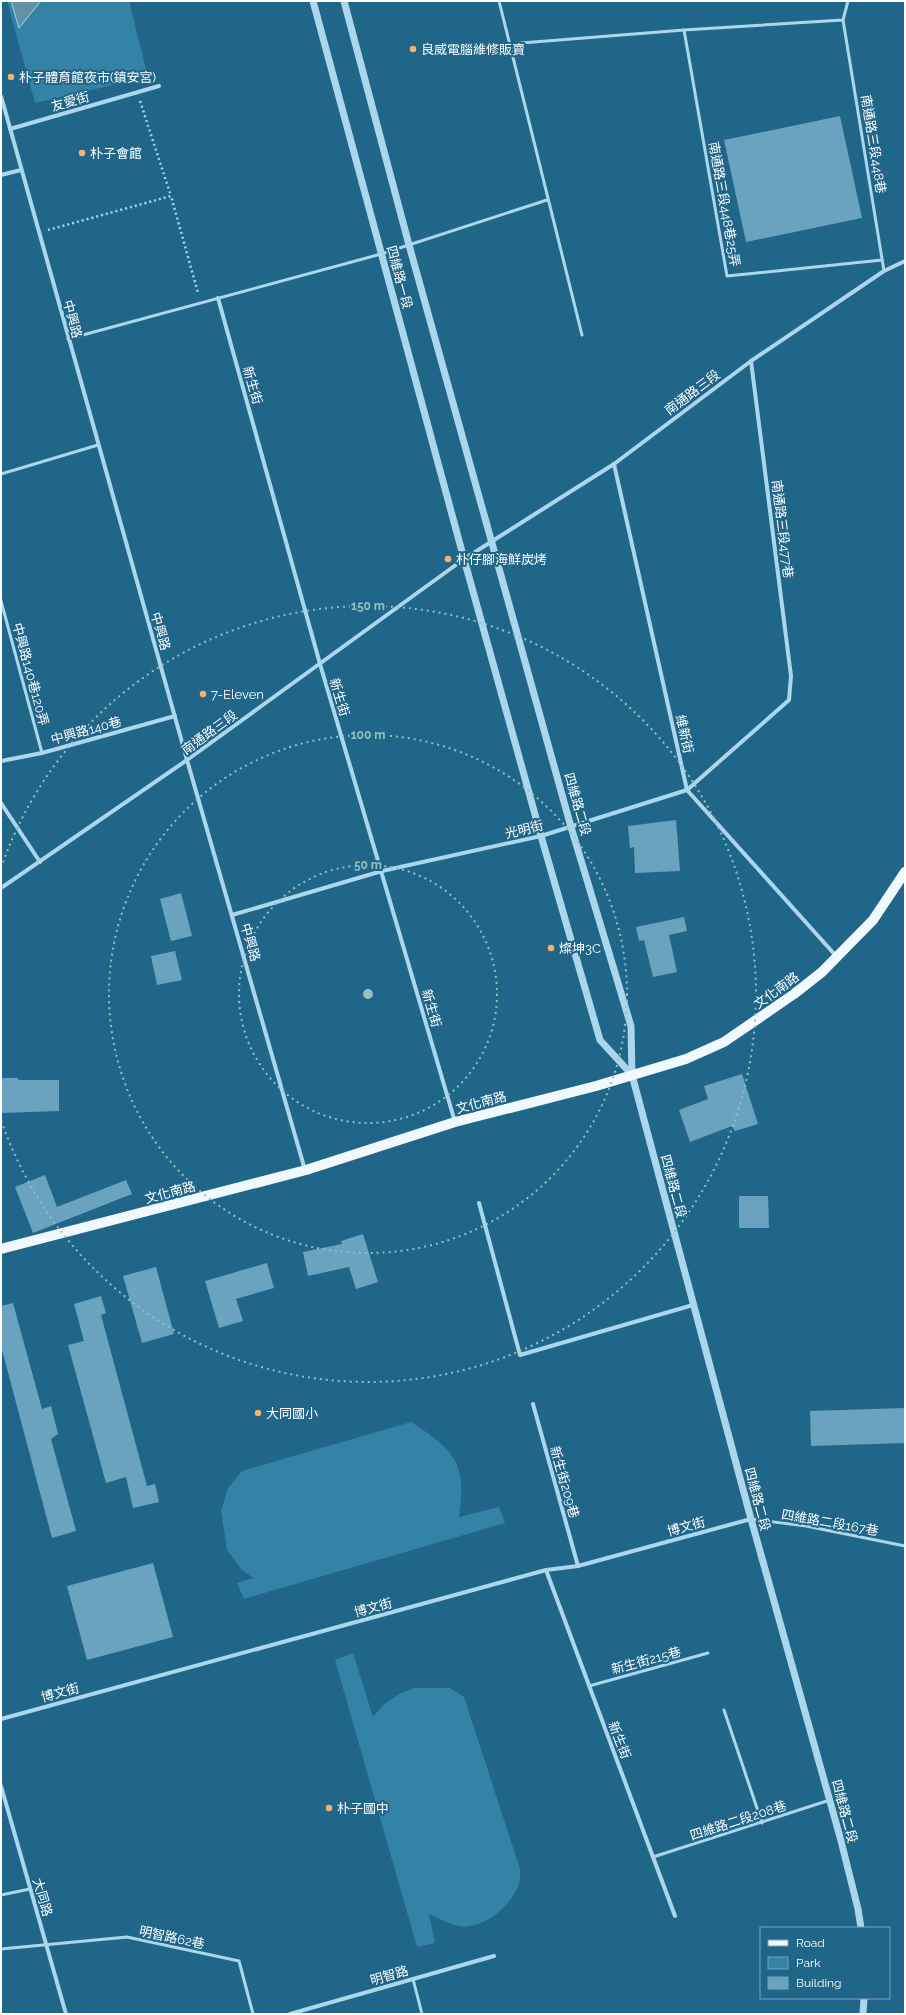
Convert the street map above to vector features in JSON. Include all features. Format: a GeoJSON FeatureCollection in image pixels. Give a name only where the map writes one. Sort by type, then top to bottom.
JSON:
{"type":"FeatureCollection","features":[{"type":"Feature","properties":{"kind":"main road","name":"文化南路"},"geometry":{"type":"LineString","coordinates":[[1,1249],[306,1170],[455,1122],[632,1075],[686,1059],[724,1042],[794,994],[837,957],[873,920],[905,872]]}},
{"type":"Feature","properties":{"kind":"street","name":"四維路一段"},"geometry":{"type":"LineString","coordinates":[[313,1],[464,559]]}},
{"type":"Feature","properties":{"kind":"street","name":"四維路一段"},"geometry":{"type":"LineString","coordinates":[[344,1],[409,245],[492,541]]}},
{"type":"Feature","properties":{"kind":"street","name":"友愛街"},"geometry":{"type":"LineString","coordinates":[[10,129],[160,86]]}},
{"type":"Feature","properties":{"kind":"street","name":"中興路"},"geometry":{"type":"LineString","coordinates":[[1,96],[68,339],[176,716],[187,760],[306,1170]]}},
{"type":"Feature","properties":{"kind":"street"},"geometry":{"type":"LineString","coordinates":[[1,175],[21,170]]}},
{"type":"Feature","properties":{"kind":"street","name":"南通路三段"},"geometry":{"type":"LineString","coordinates":[[1,888],[187,760],[464,559],[614,464],[751,361],[884,271],[905,261]]}},
{"type":"Feature","properties":{"kind":"street","name":"新生街"},"geometry":{"type":"LineString","coordinates":[[218,298],[320,664],[455,1122]]}},
{"type":"Feature","properties":{"kind":"street","name":"南通路三段477巷"},"geometry":{"type":"LineString","coordinates":[[751,361],[792,676],[789,700]]}},
{"type":"Feature","properties":{"kind":"street","name":"維新街"},"geometry":{"type":"LineString","coordinates":[[614,464],[687,790],[837,957]]}},
{"type":"Feature","properties":{"kind":"street","name":"四維路二段"},"geometry":{"type":"LineString","coordinates":[[492,541],[571,827],[630,1026],[632,1075],[751,1519],[830,1800],[858,1909],[861,1927]]}},
{"type":"Feature","properties":{"kind":"street","name":"四維路二段"},"geometry":{"type":"LineString","coordinates":[[464,559],[541,836],[600,1040],[632,1075]]}},
{"type":"Feature","properties":{"kind":"street","name":"光明街"},"geometry":{"type":"LineString","coordinates":[[232,915],[382,872],[541,836],[687,790],[789,700]]}},
{"type":"Feature","properties":{"kind":"street","name":"中興路140巷"},"geometry":{"type":"LineString","coordinates":[[1,761],[42,753],[176,716]]}},
{"type":"Feature","properties":{"kind":"street"},"geometry":{"type":"LineString","coordinates":[[1,803],[40,862]]}},
{"type":"Feature","properties":{"kind":"street"},"geometry":{"type":"LineString","coordinates":[[479,1203],[520,1355],[694,1305]]}},
{"type":"Feature","properties":{"kind":"street","name":"新生街209巷"},"geometry":{"type":"LineString","coordinates":[[533,1404],[578,1566]]}},
{"type":"Feature","properties":{"kind":"street","name":"博文街"},"geometry":{"type":"LineString","coordinates":[[1,1719],[546,1570],[578,1566],[751,1519]]}},
{"type":"Feature","properties":{"kind":"street","name":"新生街"},"geometry":{"type":"LineString","coordinates":[[546,1570],[675,1916]]}},
{"type":"Feature","properties":{"kind":"street","name":"大同路"},"geometry":{"type":"LineString","coordinates":[[1,1786],[66,2014]]}},
{"type":"Feature","properties":{"kind":"street","name":"明智路"},"geometry":{"type":"LineString","coordinates":[[290,2014],[494,1956]]}},
{"type":"Feature","properties":{"kind":"street"},"geometry":{"type":"LineString","coordinates":[[863,2014],[864,1999]]}},
{"type":"Feature","properties":{"kind":"lane"},"geometry":{"type":"LineString","coordinates":[[499,1],[547,200],[582,336]]}},
{"type":"Feature","properties":{"kind":"lane"},"geometry":{"type":"LineString","coordinates":[[509,44],[684,30],[843,20],[848,1]]}},
{"type":"Feature","properties":{"kind":"lane","name":"南通路三段448巷"},"geometry":{"type":"LineString","coordinates":[[843,20],[884,271]]}},
{"type":"Feature","properties":{"kind":"lane","name":"南通路三段448巷25弄"},"geometry":{"type":"LineString","coordinates":[[684,30],[727,276],[882,260]]}},
{"type":"Feature","properties":{"kind":"lane"},"geometry":{"type":"LineString","coordinates":[[68,339],[381,254],[547,200]]}},
{"type":"Feature","properties":{"kind":"lane"},"geometry":{"type":"LineString","coordinates":[[1,474],[98,445]]}},
{"type":"Feature","properties":{"kind":"lane","name":"中興路140巷120弄"},"geometry":{"type":"LineString","coordinates":[[1,601],[42,753]]}},
{"type":"Feature","properties":{"kind":"lane","name":"四維路二段167巷"},"geometry":{"type":"LineString","coordinates":[[751,1519],[806,1526],[905,1546]]}},
{"type":"Feature","properties":{"kind":"lane","name":"新生街215巷"},"geometry":{"type":"LineString","coordinates":[[589,1686],[708,1653]]}},
{"type":"Feature","properties":{"kind":"lane"},"geometry":{"type":"LineString","coordinates":[[724,1710],[762,1824]]}},
{"type":"Feature","properties":{"kind":"lane","name":"四維路二段208巷"},"geometry":{"type":"LineString","coordinates":[[653,1858],[762,1824],[830,1800]]}},
{"type":"Feature","properties":{"kind":"lane"},"geometry":{"type":"LineString","coordinates":[[1,1895],[30,1889]]}},
{"type":"Feature","properties":{"kind":"lane","name":"明智路62巷"},"geometry":{"type":"LineString","coordinates":[[46,1946],[127,1937],[239,1961],[253,2014]]}},
{"type":"Feature","properties":{"kind":"lane"},"geometry":{"type":"LineString","coordinates":[[1,1949],[46,1946]]}},
{"type":"Feature","properties":{"kind":"lane"},"geometry":{"type":"LineString","coordinates":[[413,1979],[422,2014]]}},
{"type":"Feature","properties":{"kind":"path"},"geometry":{"type":"LineString","coordinates":[[137,92],[171,196],[200,303]]}},
{"type":"Feature","properties":{"kind":"path"},"geometry":{"type":"LineString","coordinates":[[39,232],[171,196]]}},
{"type":"Feature","properties":{"kind":"green space"},"geometry":{"type":"Polygon","coordinates":[[[7,1],[129,1],[148,77],[35,103],[7,1]]]}},
{"type":"Feature","properties":{"kind":"green space"},"geometry":{"type":"Polygon","coordinates":[[[411,1422],[438,1441],[448,1450],[454,1460],[459,1471],[461,1483],[459,1517],[499,1507],[505,1523],[244,1599],[237,1583],[253,1578],[241,1569],[227,1550],[221,1511],[228,1488],[242,1471],[411,1422]]]}},
{"type":"Feature","properties":{"kind":"green space"},"geometry":{"type":"Polygon","coordinates":[[[353,1653],[373,1717],[384,1704],[401,1693],[414,1688],[450,1688],[464,1697],[520,1869],[519,1884],[510,1901],[486,1921],[467,1927],[458,1926],[429,1914],[435,1943],[417,1947],[335,1660],[353,1653]]]}},
{"type":"Feature","properties":{"kind":"shaded area"},"geometry":{"type":"Polygon","coordinates":[[[11,1],[41,1],[19,28],[11,1]]]}},
{"type":"Feature","properties":{"kind":"building"},"geometry":{"type":"Polygon","coordinates":[[[840,116],[862,218],[746,242],[724,140],[840,116]]]}},
{"type":"Feature","properties":{"kind":"building"},"geometry":{"type":"Polygon","coordinates":[[[676,820],[680,871],[635,873],[634,847],[630,848],[628,826],[676,820]]]}},
{"type":"Feature","properties":{"kind":"building"},"geometry":{"type":"Polygon","coordinates":[[[181,893],[192,936],[171,941],[160,899],[181,893]]]}},
{"type":"Feature","properties":{"kind":"building"},"geometry":{"type":"Polygon","coordinates":[[[684,917],[687,931],[669,935],[677,972],[653,977],[644,940],[639,941],[636,927],[684,917]]]}},
{"type":"Feature","properties":{"kind":"building"},"geometry":{"type":"Polygon","coordinates":[[[175,951],[182,980],[157,985],[151,956],[175,951]]]}},
{"type":"Feature","properties":{"kind":"building"},"geometry":{"type":"Polygon","coordinates":[[[742,1074],[758,1124],[735,1131],[732,1126],[690,1142],[679,1110],[708,1099],[704,1086],[742,1074]]]}},
{"type":"Feature","properties":{"kind":"building"},"geometry":{"type":"Polygon","coordinates":[[[1,1078],[18,1078],[18,1080],[59,1080],[59,1111],[1,1113],[1,1078]]]}},
{"type":"Feature","properties":{"kind":"building"},"geometry":{"type":"Polygon","coordinates":[[[45,1175],[57,1207],[126,1180],[132,1194],[33,1233],[15,1187],[45,1175]]]}},
{"type":"Feature","properties":{"kind":"building"},"geometry":{"type":"Polygon","coordinates":[[[739,1196],[768,1196],[769,1228],[739,1228],[739,1196]]]}},
{"type":"Feature","properties":{"kind":"building"},"geometry":{"type":"Polygon","coordinates":[[[363,1234],[378,1282],[356,1289],[349,1267],[308,1276],[303,1252],[342,1244],[341,1241],[363,1234]]]}},
{"type":"Feature","properties":{"kind":"building"},"geometry":{"type":"Polygon","coordinates":[[[267,1263],[274,1288],[236,1299],[243,1321],[219,1328],[205,1281],[267,1263]]]}},
{"type":"Feature","properties":{"kind":"building"},"geometry":{"type":"Polygon","coordinates":[[[156,1267],[174,1334],[142,1343],[123,1276],[156,1267]]]}},
{"type":"Feature","properties":{"kind":"building"},"geometry":{"type":"Polygon","coordinates":[[[101,1296],[106,1313],[101,1315],[147,1486],[155,1484],[159,1502],[133,1508],[126,1477],[106,1483],[68,1345],[84,1341],[74,1304],[101,1296]]]}},
{"type":"Feature","properties":{"kind":"building"},"geometry":{"type":"Polygon","coordinates":[[[13,1303],[42,1409],[51,1406],[58,1434],[51,1439],[76,1531],[52,1538],[1,1346],[1,1306],[13,1303]]]}},
{"type":"Feature","properties":{"kind":"building"},"geometry":{"type":"Polygon","coordinates":[[[905,1408],[905,1443],[811,1446],[810,1411],[905,1408]]]}},
{"type":"Feature","properties":{"kind":"building"},"geometry":{"type":"Polygon","coordinates":[[[153,1563],[173,1637],[87,1660],[67,1586],[153,1563]]]}},
{"type":"Feature","properties":{"kind":"place","name":"良威電腦維修販賣"},"geometry":{"type":"Point","coordinates":[413,49]}},
{"type":"Feature","properties":{"kind":"place","name":"朴子體育館夜市(鎮安宮)"},"geometry":{"type":"Point","coordinates":[11,77]}},
{"type":"Feature","properties":{"kind":"place","name":"朴子會館"},"geometry":{"type":"Point","coordinates":[82,153]}},
{"type":"Feature","properties":{"kind":"place","name":"朴仔腳海鮮炭烤"},"geometry":{"type":"Point","coordinates":[448,559]}},
{"type":"Feature","properties":{"kind":"place","name":"7-Eleven"},"geometry":{"type":"Point","coordinates":[203,694]}},
{"type":"Feature","properties":{"kind":"place","name":"燦坤3C"},"geometry":{"type":"Point","coordinates":[551,948]}},
{"type":"Feature","properties":{"kind":"place","name":"大同國小"},"geometry":{"type":"Point","coordinates":[258,1413]}},
{"type":"Feature","properties":{"kind":"place","name":"朴子國中"},"geometry":{"type":"Point","coordinates":[329,1808]}}]}
